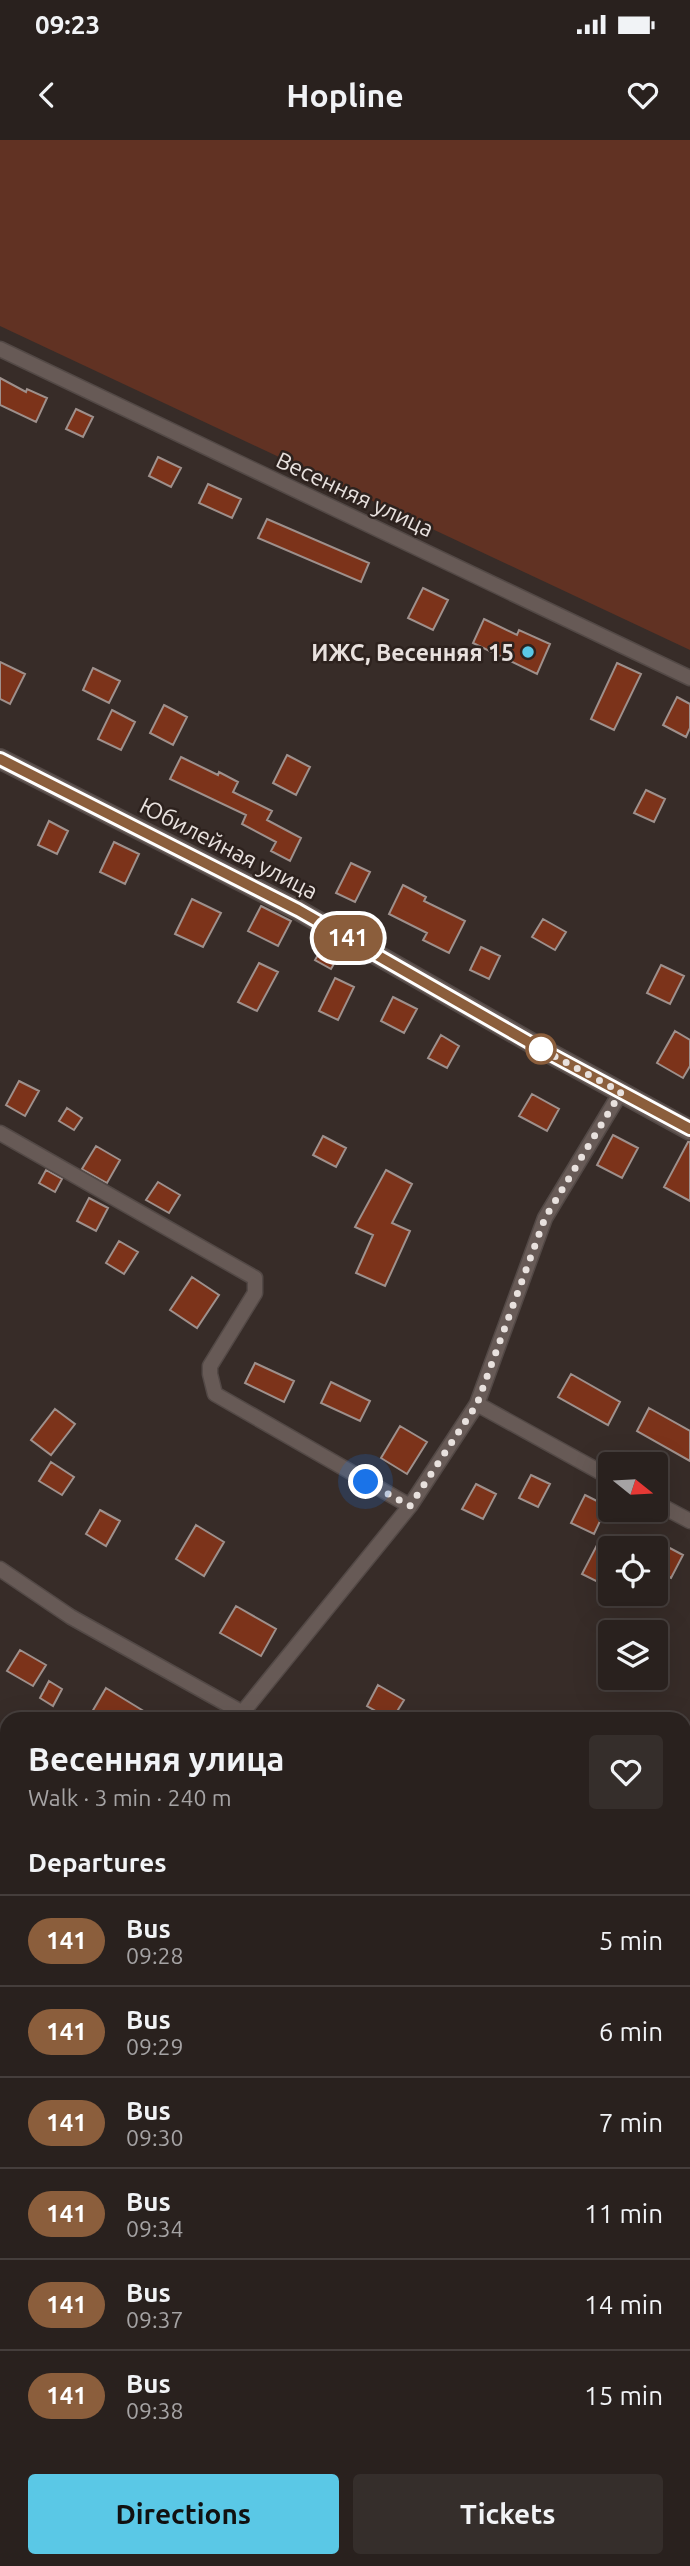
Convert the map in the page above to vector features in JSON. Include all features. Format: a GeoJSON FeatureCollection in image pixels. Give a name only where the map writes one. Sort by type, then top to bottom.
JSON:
{"type":"FeatureCollection","features":[{"type":"Feature","properties":{"kind":"street","name":"Весенняя улица"},"geometry":{"type":"LineString","coordinates":[[0,349],[690,678]]}},
{"type":"Feature","properties":{"kind":"street","name":"Юбилейная улица"},"geometry":{"type":"LineString","coordinates":[[0,759],[298,910],[690,1130]]}},
{"type":"Feature","properties":{"kind":"street"},"geometry":{"type":"LineString","coordinates":[[247,1712],[410,1506],[477,1404],[545,1218],[621,1092]]}},
{"type":"Feature","properties":{"kind":"street"},"geometry":{"type":"LineString","coordinates":[[0,1133],[255,1278],[255,1293],[211,1366],[210,1374],[215,1394],[410,1506]]}},
{"type":"Feature","properties":{"kind":"street"},"geometry":{"type":"LineString","coordinates":[[477,1404],[598,1471]]}},
{"type":"Feature","properties":{"kind":"street"},"geometry":{"type":"LineString","coordinates":[[668,1509],[690,1521]]}},
{"type":"Feature","properties":{"kind":"street"},"geometry":{"type":"LineString","coordinates":[[0,1569],[71,1617],[237,1712]]}},
{"type":"Feature","properties":{"kind":"shaded area"},"geometry":{"type":"Polygon","coordinates":[[[0,140],[690,140],[690,650],[0,326],[0,140]]]}},
{"type":"Feature","properties":{"kind":"building"},"geometry":{"type":"Polygon","coordinates":[[[0,378],[26,392],[27,389],[47,398],[36,422],[0,405],[0,378]]]}},
{"type":"Feature","properties":{"kind":"building"},"geometry":{"type":"Polygon","coordinates":[[[76,409],[93,417],[83,437],[66,429],[76,409]]]}},
{"type":"Feature","properties":{"kind":"building"},"geometry":{"type":"Polygon","coordinates":[[[158,457],[181,468],[171,487],[149,476],[158,457]]]}},
{"type":"Feature","properties":{"kind":"building"},"geometry":{"type":"Polygon","coordinates":[[[208,484],[241,499],[232,518],[199,503],[208,484]]]}},
{"type":"Feature","properties":{"kind":"building"},"geometry":{"type":"Polygon","coordinates":[[[267,519],[369,563],[361,582],[258,538],[267,519]]]}},
{"type":"Feature","properties":{"kind":"building"},"geometry":{"type":"Polygon","coordinates":[[[423,588],[448,600],[433,630],[408,618],[423,588]]]}},
{"type":"Feature","properties":{"kind":"building"},"geometry":{"type":"Polygon","coordinates":[[[484,619],[517,635],[519,630],[550,644],[537,674],[473,643],[484,619]]]}},
{"type":"Feature","properties":{"kind":"building"},"geometry":{"type":"Polygon","coordinates":[[[0,662],[25,674],[10,704],[0,699],[0,662]]]}},
{"type":"Feature","properties":{"kind":"building"},"geometry":{"type":"Polygon","coordinates":[[[617,663],[641,674],[614,730],[591,719],[617,663]]]}},
{"type":"Feature","properties":{"kind":"building"},"geometry":{"type":"Polygon","coordinates":[[[93,668],[120,681],[109,703],[83,690],[93,668]]]}},
{"type":"Feature","properties":{"kind":"building"},"geometry":{"type":"Polygon","coordinates":[[[677,697],[690,704],[690,728],[686,737],[663,725],[677,697]]]}},
{"type":"Feature","properties":{"kind":"building"},"geometry":{"type":"Polygon","coordinates":[[[164,705],[187,717],[173,745],[150,733],[164,705]]]}},
{"type":"Feature","properties":{"kind":"building"},"geometry":{"type":"Polygon","coordinates":[[[112,710],[135,722],[121,750],[98,739],[112,710]]]}},
{"type":"Feature","properties":{"kind":"building"},"geometry":{"type":"Polygon","coordinates":[[[287,755],[310,767],[296,795],[273,783],[287,755]]]}},
{"type":"Feature","properties":{"kind":"building"},"geometry":{"type":"Polygon","coordinates":[[[181,757],[238,782],[233,792],[272,811],[267,820],[301,838],[290,861],[271,851],[276,842],[242,824],[246,815],[170,779],[181,757]]]}},
{"type":"Feature","properties":{"kind":"building"},"geometry":{"type":"Polygon","coordinates":[[[646,790],[665,799],[654,822],[634,813],[646,790]]]}},
{"type":"Feature","properties":{"kind":"building"},"geometry":{"type":"Polygon","coordinates":[[[49,821],[68,831],[57,854],[38,845],[49,821]]]}},
{"type":"Feature","properties":{"kind":"building"},"geometry":{"type":"Polygon","coordinates":[[[114,842],[139,854],[125,884],[100,872],[114,842]]]}},
{"type":"Feature","properties":{"kind":"building"},"geometry":{"type":"Polygon","coordinates":[[[351,863],[370,872],[355,902],[336,893],[351,863]]]}},
{"type":"Feature","properties":{"kind":"building"},"geometry":{"type":"Polygon","coordinates":[[[403,885],[426,897],[424,901],[465,921],[449,953],[423,940],[427,933],[389,914],[403,885]]]}},
{"type":"Feature","properties":{"kind":"building"},"geometry":{"type":"Polygon","coordinates":[[[192,899],[221,913],[203,947],[175,934],[192,899]]]}},
{"type":"Feature","properties":{"kind":"building"},"geometry":{"type":"Polygon","coordinates":[[[261,906],[291,921],[278,946],[248,931],[261,906]]]}},
{"type":"Feature","properties":{"kind":"building"},"geometry":{"type":"Polygon","coordinates":[[[543,919],[566,932],[555,950],[532,937],[543,919]]]}},
{"type":"Feature","properties":{"kind":"building"},"geometry":{"type":"Polygon","coordinates":[[[326,941],[342,950],[331,969],[315,960],[326,941]]]}},
{"type":"Feature","properties":{"kind":"building"},"geometry":{"type":"Polygon","coordinates":[[[481,947],[500,956],[489,979],[470,970],[481,947]]]}},
{"type":"Feature","properties":{"kind":"building"},"geometry":{"type":"Polygon","coordinates":[[[259,963],[278,972],[257,1011],[238,1002],[259,963]]]}},
{"type":"Feature","properties":{"kind":"building"},"geometry":{"type":"Polygon","coordinates":[[[661,965],[684,976],[670,1004],[647,993],[661,965]]]}},
{"type":"Feature","properties":{"kind":"building"},"geometry":{"type":"Polygon","coordinates":[[[335,978],[354,987],[338,1020],[319,1011],[335,978]]]}},
{"type":"Feature","properties":{"kind":"building"},"geometry":{"type":"Polygon","coordinates":[[[393,997],[417,1009],[404,1033],[381,1021],[393,997]]]}},
{"type":"Feature","properties":{"kind":"building"},"geometry":{"type":"Polygon","coordinates":[[[675,1031],[690,1040],[690,1066],[683,1078],[657,1063],[675,1031]]]}},
{"type":"Feature","properties":{"kind":"building"},"geometry":{"type":"Polygon","coordinates":[[[441,1035],[459,1046],[447,1068],[428,1058],[441,1035]]]}},
{"type":"Feature","properties":{"kind":"building"},"geometry":{"type":"Polygon","coordinates":[[[19,1081],[39,1091],[25,1116],[6,1105],[19,1081]]]}},
{"type":"Feature","properties":{"kind":"building"},"geometry":{"type":"Polygon","coordinates":[[[532,1094],[559,1109],[547,1131],[519,1116],[532,1094]]]}},
{"type":"Feature","properties":{"kind":"building"},"geometry":{"type":"Polygon","coordinates":[[[67,1108],[82,1118],[74,1130],[59,1121],[67,1108]]]}},
{"type":"Feature","properties":{"kind":"building"},"geometry":{"type":"Polygon","coordinates":[[[613,1135],[638,1148],[622,1178],[597,1165],[613,1135]]]}},
{"type":"Feature","properties":{"kind":"building"},"geometry":{"type":"Polygon","coordinates":[[[323,1136],[346,1148],[336,1167],[313,1155],[323,1136]]]}},
{"type":"Feature","properties":{"kind":"building"},"geometry":{"type":"Polygon","coordinates":[[[690,1142],[690,1201],[664,1187],[690,1142]]]}},
{"type":"Feature","properties":{"kind":"building"},"geometry":{"type":"Polygon","coordinates":[[[96,1146],[120,1160],[107,1183],[82,1169],[96,1146]]]}},
{"type":"Feature","properties":{"kind":"building"},"geometry":{"type":"Polygon","coordinates":[[[46,1170],[62,1179],[55,1192],[39,1183],[46,1170]]]}},
{"type":"Feature","properties":{"kind":"building"},"geometry":{"type":"Polygon","coordinates":[[[386,1170],[412,1184],[392,1223],[410,1231],[385,1286],[356,1273],[373,1235],[355,1227],[386,1170]]]}},
{"type":"Feature","properties":{"kind":"building"},"geometry":{"type":"Polygon","coordinates":[[[158,1182],[180,1195],[169,1213],[146,1200],[158,1182]]]}},
{"type":"Feature","properties":{"kind":"building"},"geometry":{"type":"Polygon","coordinates":[[[89,1198],[108,1208],[96,1231],[77,1221],[89,1198]]]}},
{"type":"Feature","properties":{"kind":"building"},"geometry":{"type":"Polygon","coordinates":[[[119,1241],[138,1252],[124,1274],[106,1263],[119,1241]]]}},
{"type":"Feature","properties":{"kind":"building"},"geometry":{"type":"Polygon","coordinates":[[[192,1277],[219,1295],[197,1328],[170,1310],[192,1277]]]}},
{"type":"Feature","properties":{"kind":"building"},"geometry":{"type":"Polygon","coordinates":[[[255,1363],[294,1381],[284,1402],[245,1383],[255,1363]]]}},
{"type":"Feature","properties":{"kind":"building"},"geometry":{"type":"Polygon","coordinates":[[[571,1374],[620,1402],[608,1425],[558,1397],[571,1374]]]}},
{"type":"Feature","properties":{"kind":"building"},"geometry":{"type":"Polygon","coordinates":[[[331,1382],[370,1401],[360,1421],[321,1403],[331,1382]]]}},
{"type":"Feature","properties":{"kind":"building"},"geometry":{"type":"Polygon","coordinates":[[[649,1408],[690,1431],[690,1461],[637,1431],[649,1408]]]}},
{"type":"Feature","properties":{"kind":"building"},"geometry":{"type":"Polygon","coordinates":[[[55,1409],[75,1424],[51,1455],[31,1440],[55,1409]]]}},
{"type":"Feature","properties":{"kind":"building"},"geometry":{"type":"Polygon","coordinates":[[[400,1426],[427,1442],[407,1474],[381,1458],[400,1426]]]}},
{"type":"Feature","properties":{"kind":"building"},"geometry":{"type":"Polygon","coordinates":[[[51,1462],[74,1477],[62,1495],[39,1481],[51,1462]]]}},
{"type":"Feature","properties":{"kind":"building"},"geometry":{"type":"Polygon","coordinates":[[[531,1475],[550,1484],[538,1507],[519,1498],[531,1475]]]}},
{"type":"Feature","properties":{"kind":"building"},"geometry":{"type":"Polygon","coordinates":[[[476,1484],[496,1494],[483,1519],[462,1509],[476,1484]]]}},
{"type":"Feature","properties":{"kind":"building"},"geometry":{"type":"Polygon","coordinates":[[[585,1495],[598,1502],[600,1522],[594,1534],[571,1523],[585,1495]]]}},
{"type":"Feature","properties":{"kind":"building"},"geometry":{"type":"Polygon","coordinates":[[[100,1510],[120,1521],[106,1546],[86,1534],[100,1510]]]}},
{"type":"Feature","properties":{"kind":"building"},"geometry":{"type":"Polygon","coordinates":[[[196,1525],[224,1542],[204,1576],[176,1559],[196,1525]]]}},
{"type":"Feature","properties":{"kind":"building"},"geometry":{"type":"Polygon","coordinates":[[[597,1545],[598,1546],[598,1582],[582,1574],[597,1545]]]}},
{"type":"Feature","properties":{"kind":"building"},"geometry":{"type":"Polygon","coordinates":[[[668,1547],[683,1555],[671,1578],[668,1577],[668,1547]]]}},
{"type":"Feature","properties":{"kind":"building"},"geometry":{"type":"Polygon","coordinates":[[[236,1606],[276,1629],[261,1656],[220,1633],[236,1606]]]}},
{"type":"Feature","properties":{"kind":"building"},"geometry":{"type":"Polygon","coordinates":[[[20,1650],[46,1665],[33,1686],[7,1671],[20,1650]]]}},
{"type":"Feature","properties":{"kind":"building"},"geometry":{"type":"Polygon","coordinates":[[[49,1681],[62,1689],[53,1706],[40,1698],[49,1681]]]}},
{"type":"Feature","properties":{"kind":"building"},"geometry":{"type":"Polygon","coordinates":[[[378,1685],[404,1700],[397,1712],[378,1712],[367,1706],[378,1685]]]}},
{"type":"Feature","properties":{"kind":"building"},"geometry":{"type":"Polygon","coordinates":[[[106,1688],[145,1712],[92,1712],[106,1688]]]}},
{"type":"Feature","properties":{"kind":"bus line","name":"141"},"geometry":{"type":"LineString","coordinates":[[0,759],[298,910],[541,1049],[690,1129]]}},
{"type":"Feature","properties":{"kind":"place","name":"ИЖС, Весенняя 15"},"geometry":{"type":"Point","coordinates":[528,652]}},
{"type":"Feature","properties":{"kind":"route"},"geometry":{"type":"LineString","coordinates":[[366,1482],[410,1506],[477,1404],[545,1218],[621,1092],[541,1049]]}}]}
